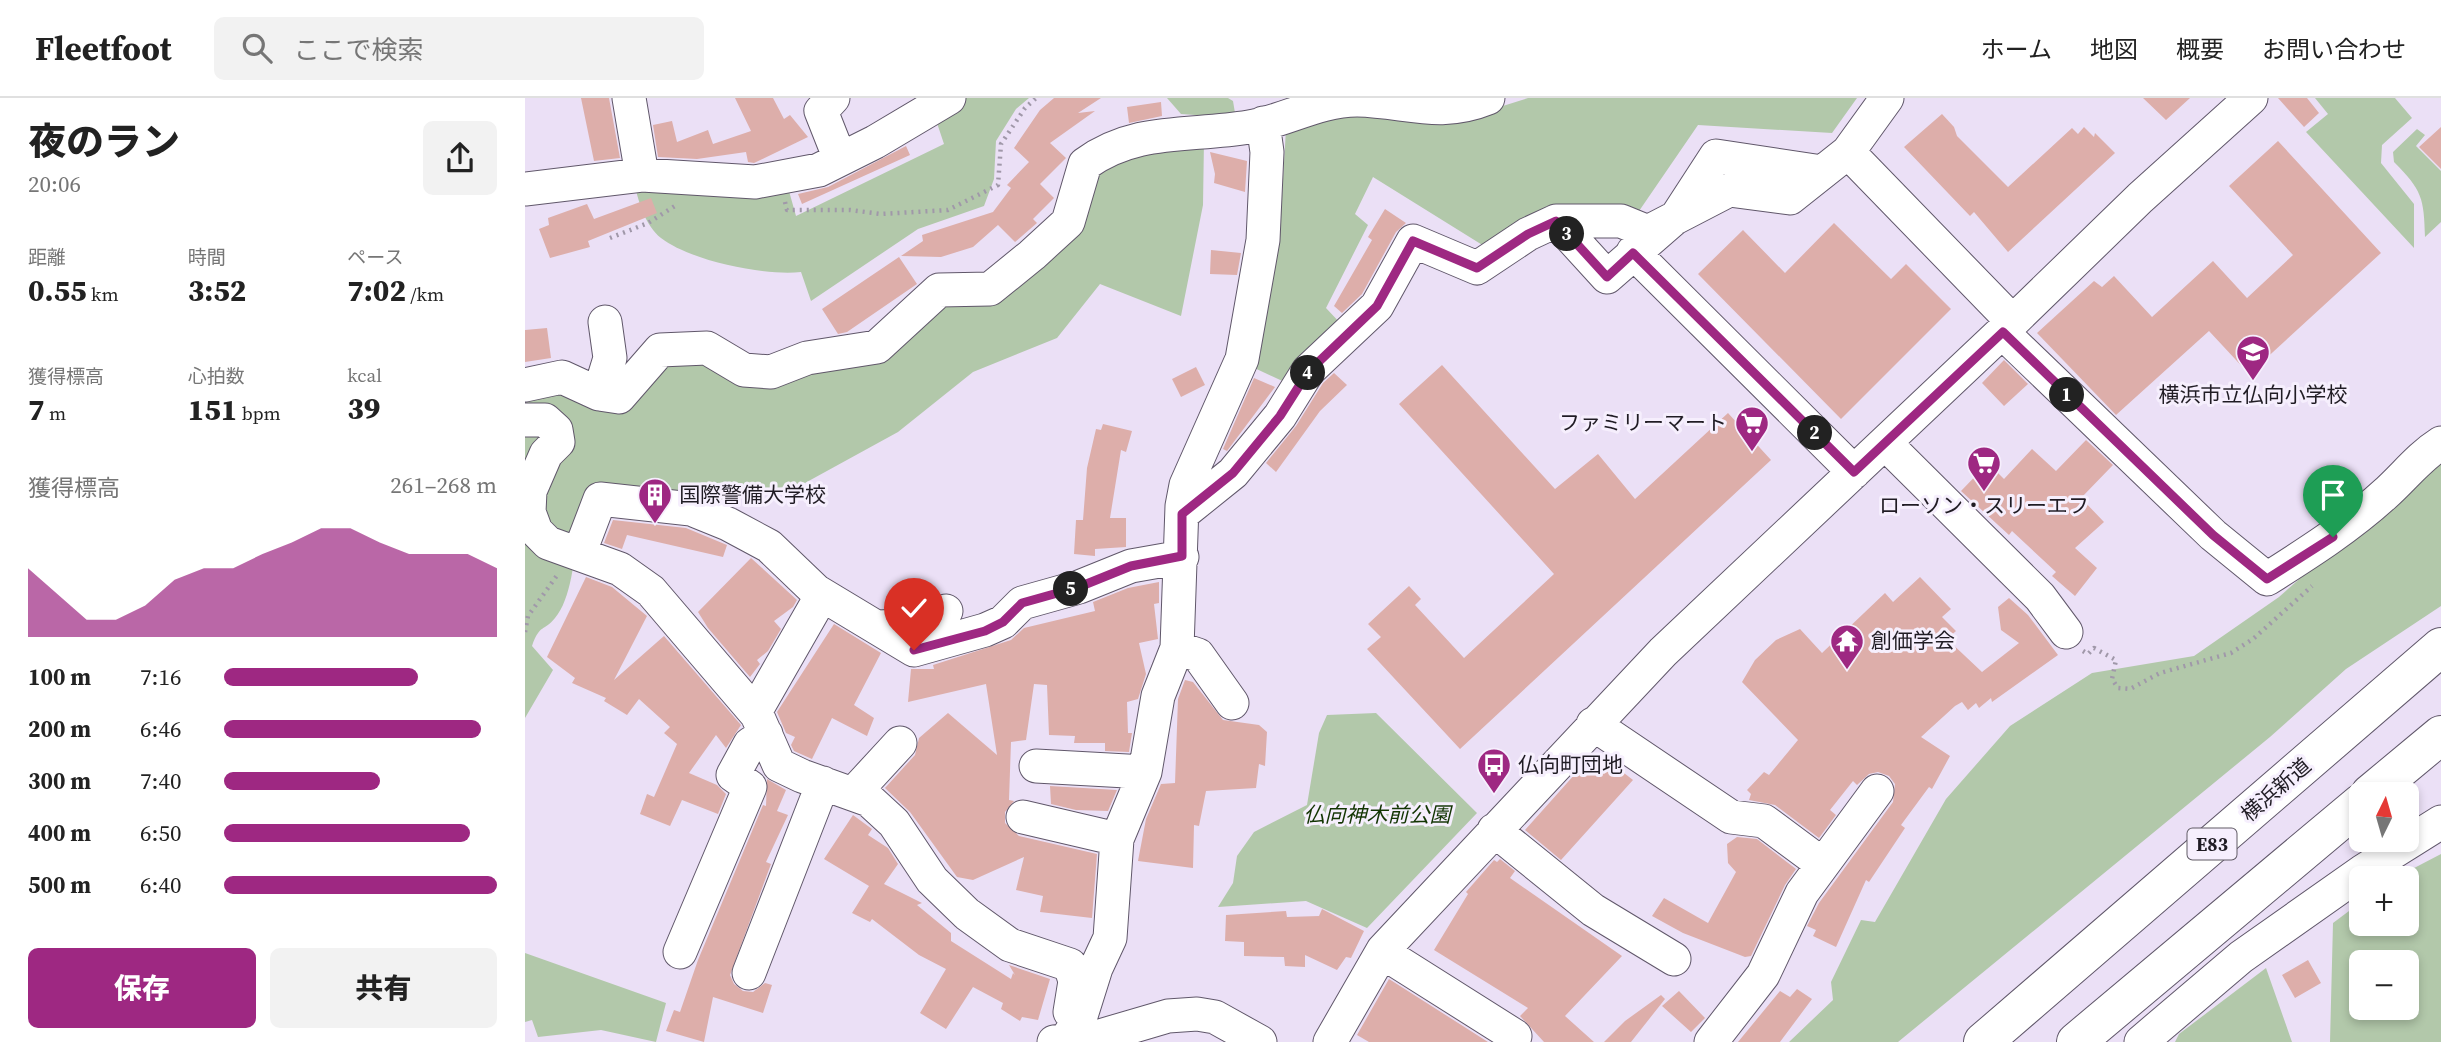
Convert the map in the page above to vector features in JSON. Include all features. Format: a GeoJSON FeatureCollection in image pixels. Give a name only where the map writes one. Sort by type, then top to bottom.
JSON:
{"type":"FeatureCollection","features":[{"type":"Feature","properties":{"kind":"highway","name":"横浜新道"},"geometry":{"type":"LineString","coordinates":[[1983,1042],[2441,647]]}},
{"type":"Feature","properties":{"kind":"highway"},"geometry":{"type":"LineString","coordinates":[[2385,782],[2441,735]]}},
{"type":"Feature","properties":{"kind":"highway"},"geometry":{"type":"LineString","coordinates":[[2076,1042],[2349,813]]}},
{"type":"Feature","properties":{"kind":"street"},"geometry":{"type":"LineString","coordinates":[[629,98],[642,175]]}},
{"type":"Feature","properties":{"kind":"street"},"geometry":{"type":"LineString","coordinates":[[833,98],[821,111],[840,159]]}},
{"type":"Feature","properties":{"kind":"street"},"geometry":{"type":"LineString","coordinates":[[525,189],[642,175],[755,182],[819,170],[949,98]]}},
{"type":"Feature","properties":{"kind":"street"},"geometry":{"type":"LineString","coordinates":[[525,385],[562,377],[599,394],[619,397],[660,350],[707,348],[744,370],[771,372],[807,358],[877,347],[940,290],[990,289],[1032,254],[1068,222],[1085,164],[1120,142],[1263,123],[1325,104],[1356,100],[1453,109],[1488,98]]}},
{"type":"Feature","properties":{"kind":"street"},"geometry":{"type":"LineString","coordinates":[[1330,1042],[1382,952],[1663,652],[2008,327],[2140,198],[2251,98]]}},
{"type":"Feature","properties":{"kind":"street"},"geometry":{"type":"LineString","coordinates":[[1182,514],[1241,464],[1280,416],[1308,372],[1377,306],[1413,241],[1477,268],[1528,234],[1556,221],[1621,221],[1648,232],[1729,190],[1790,198],[1848,152],[1885,99]]}},
{"type":"Feature","properties":{"kind":"street"},"geometry":{"type":"LineString","coordinates":[[1062,1042],[1080,1018],[1096,968],[1110,938],[1117,839],[1145,772],[1158,696],[1177,648],[1182,514],[1186,485],[1244,347],[1263,240],[1267,152],[1263,123]]}},
{"type":"Feature","properties":{"kind":"street"},"geometry":{"type":"LineString","coordinates":[[1848,152],[2008,327],[2213,535],[2267,579],[2333,537],[2386,493],[2421,456],[2441,443]]}},
{"type":"Feature","properties":{"kind":"street"},"geometry":{"type":"LineString","coordinates":[[1556,221],[1607,277],[1677,216]]}},
{"type":"Feature","properties":{"kind":"street"},"geometry":{"type":"LineString","coordinates":[[1633,253],[1854,472]]}},
{"type":"Feature","properties":{"kind":"street"},"geometry":{"type":"LineString","coordinates":[[599,394],[610,358],[605,323]]}},
{"type":"Feature","properties":{"kind":"street"},"geometry":{"type":"LineString","coordinates":[[525,420],[545,421],[556,430],[558,442],[545,454],[530,491],[529,512],[536,531],[548,543],[620,569],[651,591],[760,723],[779,765],[869,800],[894,823],[932,880],[967,914],[1010,945],[1070,965],[1075,981],[1062,1042]]}},
{"type":"Feature","properties":{"kind":"street"},"geometry":{"type":"LineString","coordinates":[[1885,443],[2040,597],[2066,632]]}},
{"type":"Feature","properties":{"kind":"street"},"geometry":{"type":"LineString","coordinates":[[579,554],[600,499],[691,509],[769,546],[823,595],[914,650],[985,631],[1003,622],[1022,603],[1079,587],[1131,566],[1182,556]]}},
{"type":"Feature","properties":{"kind":"street"},"geometry":{"type":"LineString","coordinates":[[680,952],[750,787],[733,775],[823,595]]}},
{"type":"Feature","properties":{"kind":"street"},"geometry":{"type":"LineString","coordinates":[[877,627],[905,626],[946,611]]}},
{"type":"Feature","properties":{"kind":"street"},"geometry":{"type":"LineString","coordinates":[[1177,648],[1198,655],[1232,703]]}},
{"type":"Feature","properties":{"kind":"street"},"geometry":{"type":"LineString","coordinates":[[1593,724],[1731,817],[1763,821],[1822,864]]}},
{"type":"Feature","properties":{"kind":"street"},"geometry":{"type":"LineString","coordinates":[[749,973],[838,788],[900,743]]}},
{"type":"Feature","properties":{"kind":"street"},"geometry":{"type":"LineString","coordinates":[[1036,766],[1145,772]]}},
{"type":"Feature","properties":{"kind":"street"},"geometry":{"type":"LineString","coordinates":[[1711,1042],[1763,975],[1802,893],[1877,791]]}},
{"type":"Feature","properties":{"kind":"street"},"geometry":{"type":"LineString","coordinates":[[1024,817],[1117,839]]}},
{"type":"Feature","properties":{"kind":"street"},"geometry":{"type":"LineString","coordinates":[[2141,1042],[2241,957],[2363,871],[2441,822]]}},
{"type":"Feature","properties":{"kind":"street"},"geometry":{"type":"LineString","coordinates":[[1494,830],[1593,910],[1674,960]]}},
{"type":"Feature","properties":{"kind":"street"},"geometry":{"type":"LineString","coordinates":[[1382,952],[1515,1036],[1511,1042]]}},
{"type":"Feature","properties":{"kind":"street"},"geometry":{"type":"LineString","coordinates":[[1062,1042],[1093,1038],[1168,1016],[1197,1014],[1215,1017],[1260,1042]]}},
{"type":"Feature","properties":{"kind":"path"},"geometry":{"type":"LineString","coordinates":[[787,210],[850,210],[881,214],[948,211],[998,185],[1001,144],[1025,108],[1036,98]]}},
{"type":"Feature","properties":{"kind":"path"},"geometry":{"type":"LineString","coordinates":[[610,238],[648,223],[692,196],[711,179]]}},
{"type":"Feature","properties":{"kind":"path"},"geometry":{"type":"LineString","coordinates":[[525,632],[528,616],[551,582],[579,554]]}},
{"type":"Feature","properties":{"kind":"path"},"geometry":{"type":"LineString","coordinates":[[2066,632],[2068,640],[2088,654],[2094,648],[2116,660],[2112,679],[2118,688],[2130,689],[2174,669],[2231,653],[2261,632],[2317,582]]}},
{"type":"Feature","properties":{"kind":"green space"},"geometry":{"type":"Polygon","coordinates":[[[960,98],[1029,98],[1016,109],[996,141],[994,179],[984,206],[918,229],[811,301],[801,272],[768,272],[728,265],[690,254],[674,246],[661,238],[651,227],[639,200],[635,186],[789,191],[796,216],[944,144],[936,120],[960,98]]]}},
{"type":"Feature","properties":{"kind":"green space"},"geometry":{"type":"Polygon","coordinates":[[[1167,98],[1228,98],[1233,101],[1235,113],[1209,116],[1181,114],[1167,98]]]}},
{"type":"Feature","properties":{"kind":"green space"},"geometry":{"type":"Polygon","coordinates":[[[1528,98],[1857,98],[1832,133],[1698,125],[1637,214],[1492,251],[1373,177],[1355,214],[1368,225],[1326,308],[1342,325],[1291,385],[1248,365],[1279,245],[1286,129],[1329,112],[1455,121],[1528,98]]]}},
{"type":"Feature","properties":{"kind":"green space"},"geometry":{"type":"Polygon","coordinates":[[[2315,98],[2395,98],[2412,118],[2382,145],[2381,163],[2414,204],[2414,248],[2306,132],[2328,114],[2315,98]]]}},
{"type":"Feature","properties":{"kind":"green space"},"geometry":{"type":"Polygon","coordinates":[[[2417,129],[2425,135],[2416,146],[2441,171],[2441,222],[2425,237],[2420,195],[2411,180],[2394,162],[2393,152],[2417,129]]]}},
{"type":"Feature","properties":{"kind":"green space"},"geometry":{"type":"Polygon","coordinates":[[[1204,140],[1203,205],[1181,316],[1100,284],[1057,338],[973,372],[898,432],[805,483],[694,505],[625,489],[577,533],[565,600],[555,618],[537,634],[532,646],[553,670],[525,718],[525,394],[665,357],[831,359],[942,295],[993,295],[1091,168],[1204,140]]]}},
{"type":"Feature","properties":{"kind":"green space"},"geometry":{"type":"Polygon","coordinates":[[[2441,454],[2441,606],[2346,669],[2270,737],[1898,1042],[1789,1042],[1833,1000],[1831,982],[1861,920],[1875,922],[1946,799],[2010,726],[2092,673],[2194,656],[2279,597],[2441,454]]]}},
{"type":"Feature","properties":{"kind":"green space","name":"仏向神木前公園"},"geometry":{"type":"Polygon","coordinates":[[[1376,713],[1477,813],[1367,928],[1306,901],[1218,907],[1233,883],[1237,856],[1254,832],[1307,805],[1319,733],[1327,715],[1376,713]]]}},
{"type":"Feature","properties":{"kind":"green space"},"geometry":{"type":"Polygon","coordinates":[[[2441,854],[2441,1042],[2330,1042],[2333,923],[2349,911],[2349,936],[2419,936],[2418,866],[2441,854]]]}},
{"type":"Feature","properties":{"kind":"green space"},"geometry":{"type":"Polygon","coordinates":[[[525,953],[666,1003],[656,1042],[601,1030],[538,1037],[532,1020],[525,1022],[525,953]]]}},
{"type":"Feature","properties":{"kind":"green space"},"geometry":{"type":"Polygon","coordinates":[[[2266,968],[2292,1042],[2175,1042],[2179,1034],[2266,968]]]}},
{"type":"Feature","properties":{"kind":"building"},"geometry":{"type":"Polygon","coordinates":[[[581,98],[609,98],[620,158],[594,161],[581,98]]]}},
{"type":"Feature","properties":{"kind":"building"},"geometry":{"type":"Polygon","coordinates":[[[735,98],[773,98],[784,119],[790,115],[808,137],[754,163],[748,162],[746,152],[697,159],[658,157],[653,125],[672,121],[677,142],[708,130],[713,144],[751,131],[735,98]]]}},
{"type":"Feature","properties":{"kind":"building"},"geometry":{"type":"Polygon","coordinates":[[[1054,98],[1101,98],[1078,113],[1095,111],[1050,143],[1066,158],[1040,184],[1054,198],[1033,219],[1037,223],[1015,242],[998,225],[973,247],[941,257],[901,256],[923,241],[922,235],[993,212],[1011,188],[1007,185],[1029,162],[1014,148],[1040,110],[1054,98]]]}},
{"type":"Feature","properties":{"kind":"building"},"geometry":{"type":"Polygon","coordinates":[[[2143,98],[2190,98],[2166,120],[2143,98]]]}},
{"type":"Feature","properties":{"kind":"building"},"geometry":{"type":"Polygon","coordinates":[[[2278,98],[2307,98],[2319,113],[2304,127],[2278,98]]]}},
{"type":"Feature","properties":{"kind":"building"},"geometry":{"type":"Polygon","coordinates":[[[1161,102],[1162,116],[1129,123],[1127,107],[1161,102]]]}},
{"type":"Feature","properties":{"kind":"building"},"geometry":{"type":"Polygon","coordinates":[[[1942,114],[1954,127],[1957,136],[2008,187],[2072,128],[2078,134],[2084,127],[2094,137],[2095,133],[2115,153],[2008,252],[1974,212],[1970,216],[1904,147],[1942,114]]]}},
{"type":"Feature","properties":{"kind":"building"},"geometry":{"type":"Polygon","coordinates":[[[2441,127],[2441,169],[2419,147],[2441,127]]]}},
{"type":"Feature","properties":{"kind":"building"},"geometry":{"type":"Polygon","coordinates":[[[2278,141],[2381,253],[2249,374],[2209,331],[2116,415],[2037,333],[2094,281],[2102,287],[2114,276],[2152,317],[2213,261],[2247,298],[2293,255],[2229,186],[2278,141]]]}},
{"type":"Feature","properties":{"kind":"building"},"geometry":{"type":"Polygon","coordinates":[[[906,146],[910,155],[802,204],[798,194],[828,187],[906,146]]]}},
{"type":"Feature","properties":{"kind":"building"},"geometry":{"type":"Polygon","coordinates":[[[1210,152],[1247,161],[1245,192],[1214,183],[1215,174],[1210,152]]]}},
{"type":"Feature","properties":{"kind":"building"},"geometry":{"type":"Polygon","coordinates":[[[651,198],[657,213],[588,241],[590,247],[550,258],[539,229],[549,225],[548,218],[587,204],[594,219],[651,198]]]}},
{"type":"Feature","properties":{"kind":"building"},"geometry":{"type":"Polygon","coordinates":[[[1385,209],[1406,223],[1396,232],[1362,294],[1342,313],[1334,306],[1372,240],[1368,237],[1385,209]]]}},
{"type":"Feature","properties":{"kind":"building"},"geometry":{"type":"Polygon","coordinates":[[[1834,223],[1891,279],[1906,264],[1951,309],[1841,419],[1698,274],[1743,230],[1785,273],[1834,223]]]}},
{"type":"Feature","properties":{"kind":"building"},"geometry":{"type":"Polygon","coordinates":[[[1211,250],[1241,253],[1237,275],[1210,274],[1211,250]]]}},
{"type":"Feature","properties":{"kind":"building"},"geometry":{"type":"Polygon","coordinates":[[[899,257],[917,284],[847,332],[838,334],[822,309],[899,257]]]}},
{"type":"Feature","properties":{"kind":"building"},"geometry":{"type":"Polygon","coordinates":[[[547,328],[551,358],[525,362],[525,330],[547,328]]]}},
{"type":"Feature","properties":{"kind":"building"},"geometry":{"type":"Polygon","coordinates":[[[2004,360],[2028,384],[2004,406],[1982,383],[2004,360]]]}},
{"type":"Feature","properties":{"kind":"building"},"geometry":{"type":"Polygon","coordinates":[[[1442,365],[1555,489],[1598,454],[1635,499],[1728,413],[1771,460],[1460,749],[1367,649],[1381,637],[1368,624],[1409,586],[1421,599],[1415,605],[1464,658],[1554,574],[1399,404],[1442,365]]]}},
{"type":"Feature","properties":{"kind":"building"},"geometry":{"type":"Polygon","coordinates":[[[1196,367],[1205,385],[1181,397],[1172,379],[1196,367]]]}},
{"type":"Feature","properties":{"kind":"building"},"geometry":{"type":"Polygon","coordinates":[[[1334,373],[1347,385],[1320,411],[1276,472],[1266,463],[1296,426],[1323,383],[1334,373]]]}},
{"type":"Feature","properties":{"kind":"building"},"geometry":{"type":"Polygon","coordinates":[[[1254,378],[1275,387],[1227,451],[1223,449],[1254,378]]]}},
{"type":"Feature","properties":{"kind":"building"},"geometry":{"type":"Polygon","coordinates":[[[1103,424],[1132,431],[1126,452],[1121,450],[1110,518],[1126,518],[1126,547],[1095,549],[1095,556],[1074,554],[1076,520],[1083,520],[1087,468],[1096,429],[1101,430],[1103,424]]]}},
{"type":"Feature","properties":{"kind":"building"},"geometry":{"type":"Polygon","coordinates":[[[2086,440],[2113,465],[2081,498],[2104,522],[2075,548],[2097,568],[2075,596],[2052,576],[2056,572],[2012,531],[2009,535],[1961,491],[1988,463],[2004,479],[2032,449],[2056,471],[2086,440]]]}},
{"type":"Feature","properties":{"kind":"building"},"geometry":{"type":"Polygon","coordinates":[[[613,520],[686,528],[727,545],[723,557],[627,535],[622,549],[604,543],[613,520]]]}},
{"type":"Feature","properties":{"kind":"building"},"geometry":{"type":"Polygon","coordinates":[[[751,558],[797,600],[793,607],[774,621],[781,629],[768,651],[757,660],[760,664],[750,677],[708,628],[698,612],[751,558]]]}},
{"type":"Feature","properties":{"kind":"building"},"geometry":{"type":"Polygon","coordinates":[[[586,577],[612,587],[647,616],[614,680],[664,636],[741,725],[726,748],[716,735],[689,773],[717,785],[726,794],[718,814],[682,800],[670,826],[640,814],[647,794],[654,797],[677,744],[664,733],[670,727],[639,699],[627,715],[604,701],[606,698],[572,683],[575,678],[547,657],[586,577]]]}},
{"type":"Feature","properties":{"kind":"building"},"geometry":{"type":"Polygon","coordinates":[[[1920,577],[1951,609],[1942,617],[1956,631],[1947,639],[1982,672],[2019,643],[2001,630],[1998,607],[2009,598],[2028,615],[2058,655],[1992,702],[1991,698],[1979,708],[1976,703],[1968,710],[1962,702],[1955,706],[1921,737],[1950,756],[1932,789],[1929,787],[1901,825],[1905,828],[1869,882],[1866,880],[1836,947],[1813,936],[1816,930],[1807,926],[1819,903],[1893,802],[1895,784],[1889,776],[1878,772],[1869,774],[1857,785],[1853,781],[1830,810],[1836,815],[1819,838],[1775,805],[1749,800],[1751,794],[1747,790],[1764,772],[1769,775],[1798,740],[1742,682],[1755,660],[1776,640],[1800,629],[1822,653],[1885,593],[1893,602],[1920,577]]]}},
{"type":"Feature","properties":{"kind":"building"},"geometry":{"type":"Polygon","coordinates":[[[1159,582],[1159,603],[1154,604],[1158,639],[1139,643],[1146,674],[1138,699],[1127,702],[1128,733],[1132,733],[1129,752],[1105,751],[1105,743],[1074,743],[1075,736],[1049,735],[1047,685],[1034,684],[1026,740],[1011,742],[1009,800],[1014,801],[1005,812],[1005,823],[1019,836],[1097,854],[1092,918],[1040,912],[1043,896],[1016,890],[1024,857],[973,880],[957,877],[910,812],[885,788],[915,755],[919,738],[948,713],[997,755],[986,684],[908,702],[911,669],[934,669],[933,665],[1011,640],[1024,628],[1095,611],[1093,602],[1128,588],[1159,582]]]}},
{"type":"Feature","properties":{"kind":"building"},"geometry":{"type":"Polygon","coordinates":[[[834,624],[881,653],[854,705],[874,718],[867,736],[832,718],[812,759],[794,751],[791,745],[795,737],[786,733],[777,712],[834,624]]]}},
{"type":"Feature","properties":{"kind":"building"},"geometry":{"type":"Polygon","coordinates":[[[1185,680],[1193,682],[1223,720],[1259,725],[1267,732],[1265,766],[1259,764],[1256,788],[1206,791],[1199,826],[1194,825],[1193,868],[1138,861],[1146,819],[1161,784],[1175,783],[1178,699],[1185,680]]]}},
{"type":"Feature","properties":{"kind":"building"},"geometry":{"type":"Polygon","coordinates":[[[1601,755],[1633,780],[1561,860],[1525,830],[1584,764],[1589,768],[1601,755]]]}},
{"type":"Feature","properties":{"kind":"building"},"geometry":{"type":"Polygon","coordinates":[[[767,779],[786,790],[777,811],[788,815],[766,862],[771,864],[730,975],[734,984],[743,991],[753,992],[765,983],[772,985],[763,1013],[713,997],[704,1042],[666,1031],[674,1010],[680,1012],[698,960],[763,805],[766,806],[767,779]]]}},
{"type":"Feature","properties":{"kind":"building"},"geometry":{"type":"Polygon","coordinates":[[[1050,786],[1117,790],[1108,811],[1076,810],[1051,804],[1050,786]]]}},
{"type":"Feature","properties":{"kind":"building"},"geometry":{"type":"Polygon","coordinates":[[[853,815],[872,829],[868,835],[888,848],[898,864],[884,884],[922,903],[917,905],[951,933],[951,941],[1011,979],[1013,973],[1015,975],[1009,965],[1050,979],[1038,1020],[1022,1017],[1020,1021],[1001,1009],[1003,1003],[973,987],[946,1029],[920,1013],[946,969],[919,955],[872,919],[870,922],[852,913],[869,886],[824,859],[853,815]]]}},
{"type":"Feature","properties":{"kind":"building"},"geometry":{"type":"Polygon","coordinates":[[[1737,837],[1757,839],[1796,869],[1785,885],[1751,956],[1745,957],[1683,933],[1652,916],[1664,898],[1708,923],[1736,872],[1728,863],[1727,844],[1737,837]]]}},
{"type":"Feature","properties":{"kind":"building"},"geometry":{"type":"Polygon","coordinates":[[[1500,859],[1515,871],[1510,878],[1622,956],[1565,1016],[1594,1042],[1544,1042],[1520,1016],[1528,1008],[1434,950],[1468,894],[1466,892],[1494,860],[1497,862],[1500,859]]]}},
{"type":"Feature","properties":{"kind":"building"},"geometry":{"type":"Polygon","coordinates":[[[1322,909],[1364,931],[1351,958],[1346,957],[1337,970],[1305,955],[1305,967],[1285,966],[1284,957],[1244,956],[1244,942],[1225,941],[1226,915],[1286,911],[1287,917],[1319,916],[1322,909]]]}},
{"type":"Feature","properties":{"kind":"building"},"geometry":{"type":"Polygon","coordinates":[[[2308,960],[2321,983],[2295,998],[2282,975],[2308,960]]]}},
{"type":"Feature","properties":{"kind":"building"},"geometry":{"type":"Polygon","coordinates":[[[1389,979],[1488,1042],[1369,1042],[1357,1035],[1389,979]]]}},
{"type":"Feature","properties":{"kind":"building"},"geometry":{"type":"Polygon","coordinates":[[[1797,989],[1812,999],[1780,1042],[1738,1042],[1780,991],[1790,997],[1797,989]]]}},
{"type":"Feature","properties":{"kind":"building"},"geometry":{"type":"Polygon","coordinates":[[[1679,991],[1705,1018],[1691,1032],[1662,1006],[1679,991]]]}},
{"type":"Feature","properties":{"kind":"building"},"geometry":{"type":"Polygon","coordinates":[[[1661,995],[1665,999],[1631,1042],[1604,1042],[1625,1021],[1661,995]]]}},
{"type":"Feature","properties":{"kind":"place","name":"横浜市立仏向小学校"},"geometry":{"type":"Point","coordinates":[2253,382]}},
{"type":"Feature","properties":{"kind":"place","name":"ファミリーマート"},"geometry":{"type":"Point","coordinates":[1752,453]}},
{"type":"Feature","properties":{"kind":"place","name":"ローソン・スリーエフ"},"geometry":{"type":"Point","coordinates":[1984,493]}},
{"type":"Feature","properties":{"kind":"place","name":"国際警備大学校"},"geometry":{"type":"Point","coordinates":[655,525]}},
{"type":"Feature","properties":{"kind":"place","name":"創価学会"},"geometry":{"type":"Point","coordinates":[1847,671]}},
{"type":"Feature","properties":{"kind":"place","name":"仏向町団地"},"geometry":{"type":"Point","coordinates":[1494,795]}},
{"type":"Feature","properties":{"kind":"route"},"geometry":{"type":"LineString","coordinates":[[914,650],[985,631],[1003,622],[1022,603],[1079,587],[1131,566],[1182,556],[1182,514],[1233,473],[1280,416],[1308,372],[1377,306],[1413,241],[1477,268],[1528,234],[1556,221],[1607,277],[1633,253],[1854,472],[2003,332],[2213,535],[2267,579],[2333,537]]}}]}
